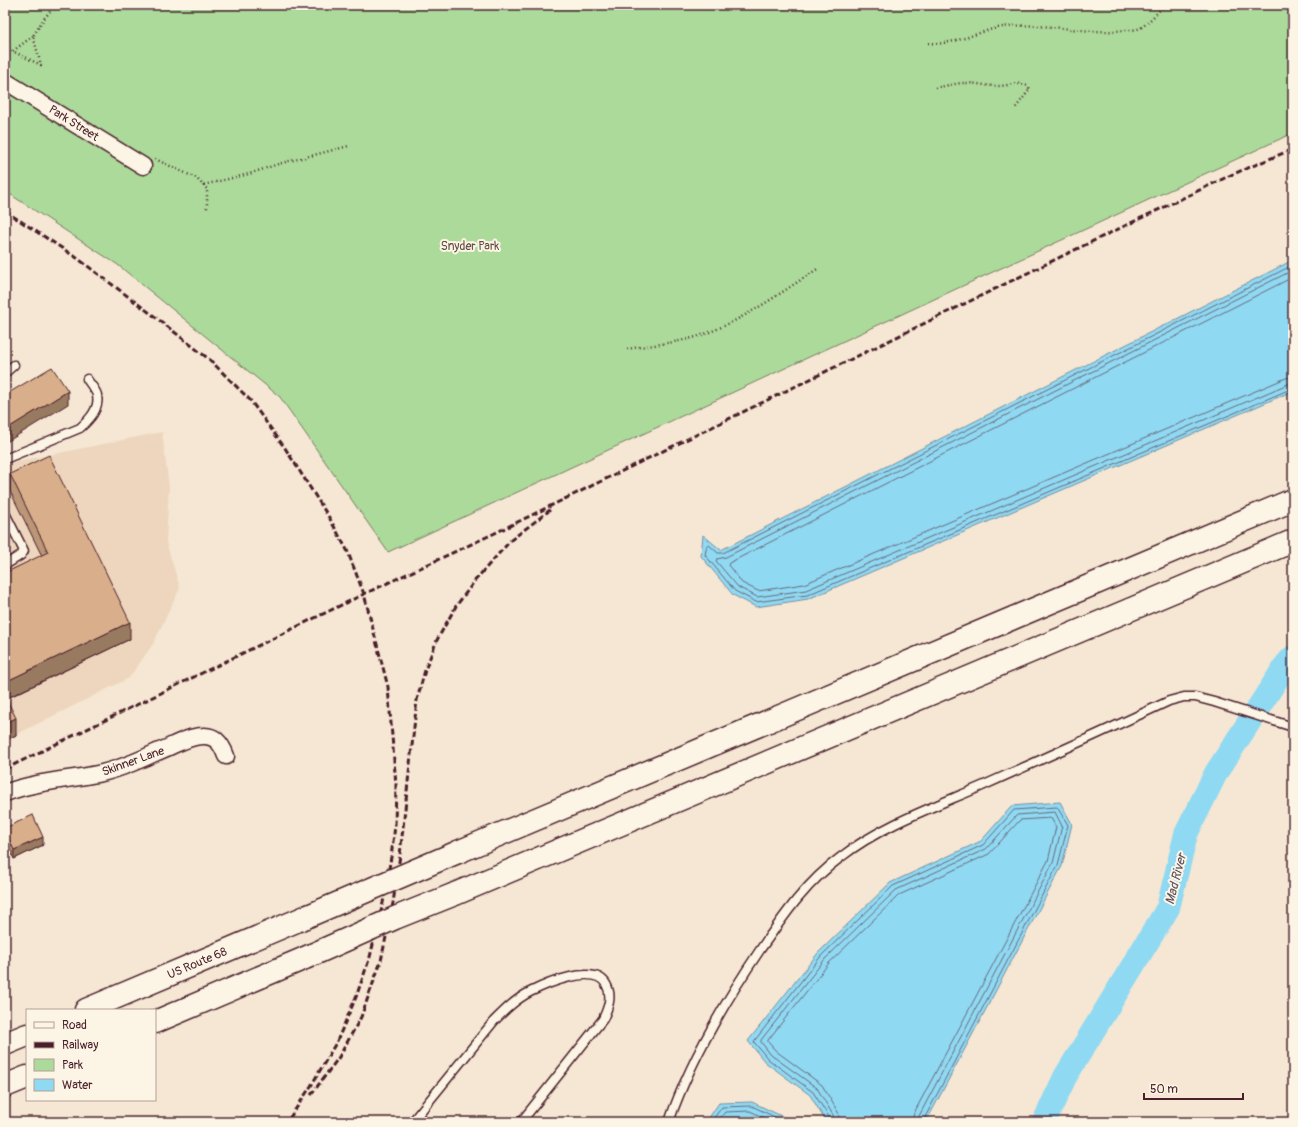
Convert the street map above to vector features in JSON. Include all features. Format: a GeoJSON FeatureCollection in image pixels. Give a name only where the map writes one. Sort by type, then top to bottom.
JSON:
{"type":"FeatureCollection","features":[{"type":"Feature","properties":{"kind":"highway","name":"US Route 68"},"geometry":{"type":"LineString","coordinates":[[88,1009],[1293,500]]}},
{"type":"Feature","properties":{"kind":"highway"},"geometry":{"type":"LineString","coordinates":[[156,1022],[395,918],[1293,541]]}},
{"type":"Feature","properties":{"kind":"highway"},"geometry":{"type":"LineString","coordinates":[[5,1044],[26,1035]]}},
{"type":"Feature","properties":{"kind":"highway"},"geometry":{"type":"LineString","coordinates":[[5,1086],[26,1077]]}},
{"type":"Feature","properties":{"kind":"street","name":"Park Street"},"geometry":{"type":"LineString","coordinates":[[5,81],[149,163]]}},
{"type":"Feature","properties":{"kind":"street","name":"Skinner Lane"},"geometry":{"type":"LineString","coordinates":[[5,793],[27,786],[107,772],[190,739],[202,736],[211,737],[218,741],[226,756]]}},
{"type":"Feature","properties":{"kind":"lane"},"geometry":{"type":"LineString","coordinates":[[5,373],[14,365]]}},
{"type":"Feature","properties":{"kind":"lane"},"geometry":{"type":"LineString","coordinates":[[5,459],[80,428],[89,420],[96,408],[97,394],[87,379]]}},
{"type":"Feature","properties":{"kind":"lane"},"geometry":{"type":"LineString","coordinates":[[5,513],[24,551],[21,555],[5,565]]}},
{"type":"Feature","properties":{"kind":"lane"},"geometry":{"type":"LineString","coordinates":[[669,1122],[694,1063],[743,975],[800,894],[819,875],[842,856],[866,840],[900,822],[1170,701],[1184,697],[1195,697],[1225,705],[1293,727]]}},
{"type":"Feature","properties":{"kind":"lane"},"geometry":{"type":"LineString","coordinates":[[412,1122],[494,1020],[509,1006],[529,993],[565,978],[580,975],[591,975],[600,978],[605,982],[610,997],[603,1019],[521,1122]]}},
{"type":"Feature","properties":{"kind":"path"},"geometry":{"type":"LineString","coordinates":[[12,51],[33,36],[55,5]]}},
{"type":"Feature","properties":{"kind":"path"},"geometry":{"type":"LineString","coordinates":[[928,43],[954,41],[994,29],[1010,26],[1029,25],[1088,31],[1131,30],[1140,28],[1165,5]]}},
{"type":"Feature","properties":{"kind":"path"},"geometry":{"type":"LineString","coordinates":[[5,46],[41,65],[33,36]]}},
{"type":"Feature","properties":{"kind":"path"},"geometry":{"type":"LineString","coordinates":[[935,88],[967,83],[1005,86],[1017,82],[1028,86],[1030,89],[1014,110]]}},
{"type":"Feature","properties":{"kind":"path"},"geometry":{"type":"LineString","coordinates":[[203,185],[349,146]]}},
{"type":"Feature","properties":{"kind":"path"},"geometry":{"type":"LineString","coordinates":[[149,163],[196,178],[207,189],[207,210]]}},
{"type":"Feature","properties":{"kind":"path"},"geometry":{"type":"LineString","coordinates":[[627,349],[698,336],[728,325],[819,268]]}},
{"type":"Feature","properties":{"kind":"shaded area"},"geometry":{"type":"Polygon","coordinates":[[[162,432],[169,488],[166,542],[180,588],[153,644],[129,678],[5,740],[5,464],[162,432]]]}},
{"type":"Feature","properties":{"kind":"green space","name":"Snyder Park"},"geometry":{"type":"Polygon","coordinates":[[[5,5],[1293,5],[1293,133],[388,552],[280,397],[118,265],[5,191],[5,5]]]}},
{"type":"Feature","properties":{"kind":"water"},"geometry":{"type":"Polygon","coordinates":[[[1293,260],[1293,391],[808,599],[756,607],[733,595],[701,556],[703,535],[721,550],[1293,260]]]}},
{"type":"Feature","properties":{"kind":"water"},"geometry":{"type":"Polygon","coordinates":[[[1060,802],[1072,824],[1062,866],[926,1122],[821,1122],[825,1120],[810,1095],[765,1062],[748,1041],[818,953],[890,883],[981,841],[1012,806],[1060,802]]]}},
{"type":"Feature","properties":{"kind":"water"},"geometry":{"type":"Polygon","coordinates":[[[752,1102],[794,1122],[706,1122],[719,1103],[752,1102]]]}},
{"type":"Feature","properties":{"kind":"building"},"geometry":{"type":"Polygon","coordinates":[[[52,367],[68,391],[5,430],[5,395],[52,367]]]}},
{"type":"Feature","properties":{"kind":"building"},"geometry":{"type":"Polygon","coordinates":[[[49,455],[130,622],[5,682],[5,573],[48,552],[10,474],[49,455]]]}},
{"type":"Feature","properties":{"kind":"building"},"geometry":{"type":"Polygon","coordinates":[[[5,696],[16,718],[5,723],[5,696]]]}},
{"type":"Feature","properties":{"kind":"building"},"geometry":{"type":"Polygon","coordinates":[[[33,815],[43,837],[14,850],[5,828],[33,815]]]}},
{"type":"Feature","properties":{"kind":"waterway","name":"Mad River"},"geometry":{"type":"LineString","coordinates":[[1044,1122],[1065,1077],[1168,908],[1186,834],[1216,773],[1286,665],[1293,657]]}},
{"type":"Feature","properties":{"kind":"railway"},"geometry":{"type":"LineString","coordinates":[[5,769],[364,594],[493,534],[1087,244],[1231,175],[1293,149]]}},
{"type":"Feature","properties":{"kind":"railway"},"geometry":{"type":"LineString","coordinates":[[5,211],[77,258],[154,316],[210,360],[250,400],[285,448],[330,519],[347,550],[364,594],[388,687],[396,785],[395,826],[391,857],[383,903],[370,957],[356,997],[337,1041],[311,1086],[287,1122]]}},
{"type":"Feature","properties":{"kind":"railway"},"geometry":{"type":"LineString","coordinates":[[311,1095],[339,1057],[361,1017],[381,961],[393,903],[400,855],[417,700],[425,670],[437,640],[456,606],[477,578],[511,540],[550,510]]}}]}
